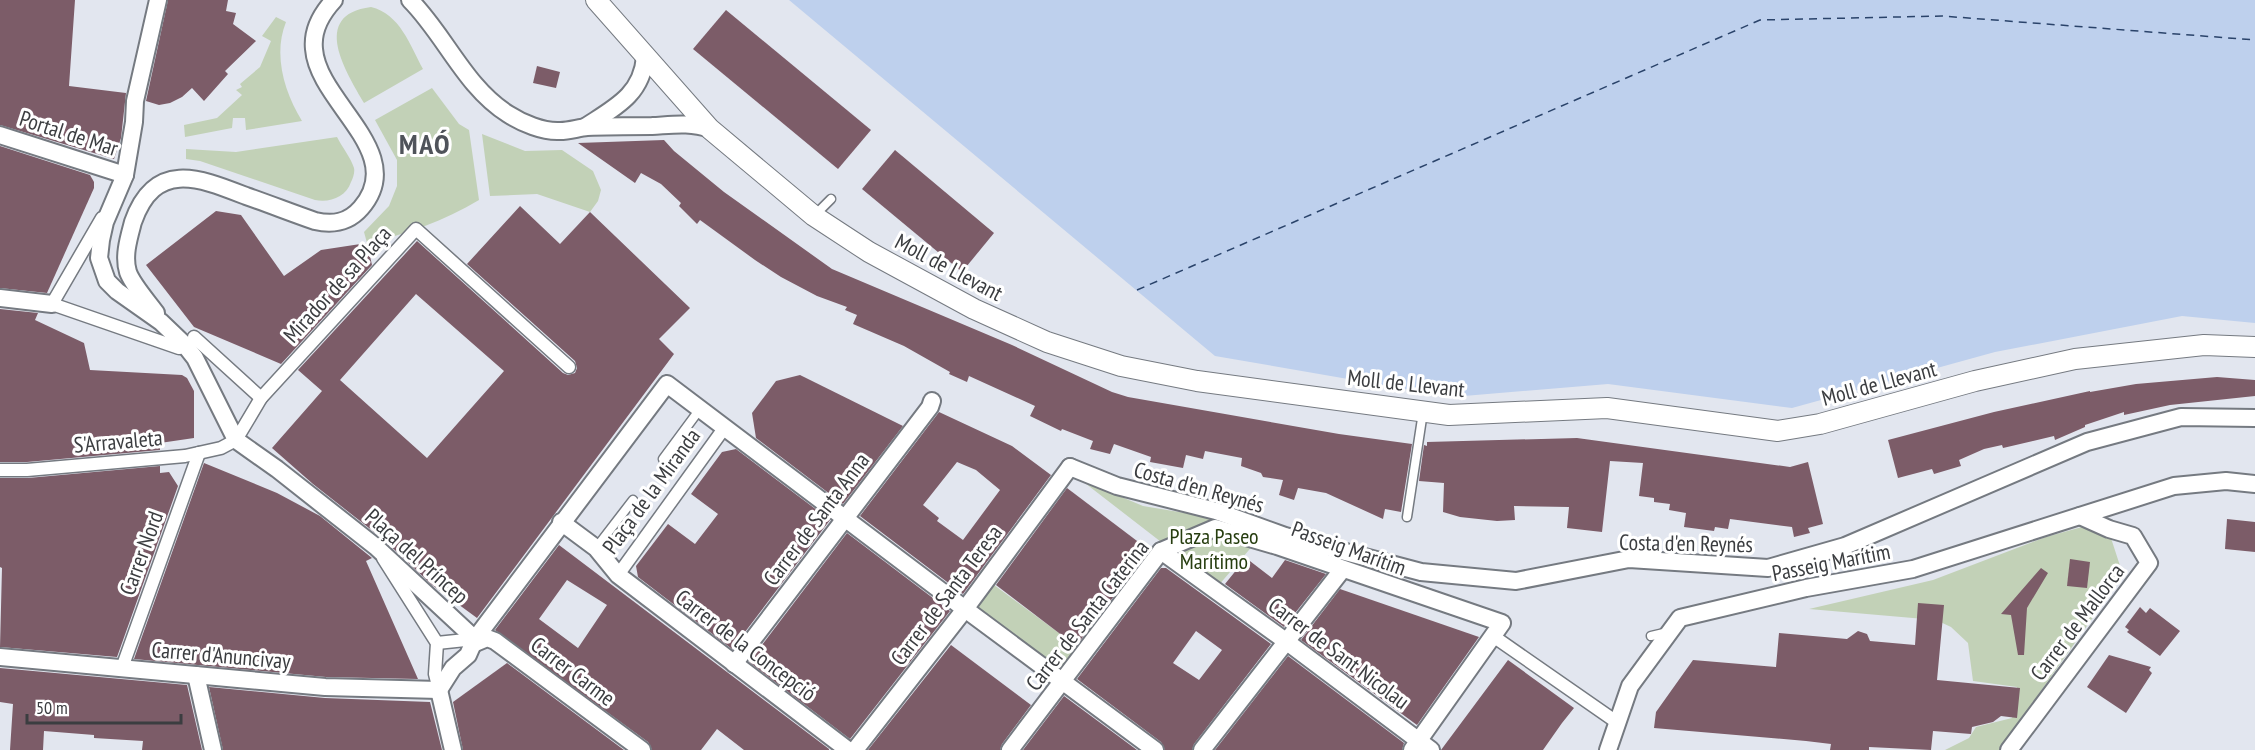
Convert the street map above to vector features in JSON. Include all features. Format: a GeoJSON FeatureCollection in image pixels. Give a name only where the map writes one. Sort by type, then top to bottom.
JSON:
{"type":"FeatureCollection","features":[{"type":"Feature","properties":{"kind":"street"},"geometry":{"type":"LineString","coordinates":[[158,0],[135,101],[134,122],[125,175],[101,240],[99,258],[102,270],[107,281],[117,291],[261,398]]}},
{"type":"Feature","properties":{"kind":"street"},"geometry":{"type":"LineString","coordinates":[[161,322],[128,272],[126,255],[139,209],[150,193],[161,184],[180,178],[204,180],[315,221],[331,224],[356,213],[371,193],[375,182],[372,158],[366,144],[319,70],[314,49],[316,28],[326,8],[334,0]]}},
{"type":"Feature","properties":{"kind":"street"},"geometry":{"type":"LineString","coordinates":[[410,0],[456,62],[487,97],[508,115],[543,129],[560,132],[584,128],[688,123],[710,129]]}},
{"type":"Feature","properties":{"kind":"street","name":"Moll de Llevant"},"geometry":{"type":"LineString","coordinates":[[596,0],[710,129],[814,216],[869,252],[974,309],[1047,342],[1121,366],[1197,381],[1449,415],[1607,408],[1778,431],[1820,424],[1975,381],[2075,359],[2204,345],[2255,347]]}},
{"type":"Feature","properties":{"kind":"street"},"geometry":{"type":"LineString","coordinates":[[584,128],[626,98],[639,84],[644,70],[645,57]]}},
{"type":"Feature","properties":{"kind":"street","name":"Portal de Mar"},"geometry":{"type":"LineString","coordinates":[[0,135],[125,175]]}},
{"type":"Feature","properties":{"kind":"street"},"geometry":{"type":"LineString","coordinates":[[52,304],[114,202]]}},
{"type":"Feature","properties":{"kind":"street","name":"Mirador de sa Plaça"},"geometry":{"type":"LineString","coordinates":[[236,440],[261,398],[416,229],[569,367]]}},
{"type":"Feature","properties":{"kind":"street"},"geometry":{"type":"LineString","coordinates":[[0,298],[52,304],[186,343],[236,440]]}},
{"type":"Feature","properties":{"kind":"street","name":"Plaça de la Miranda"},"geometry":{"type":"LineString","coordinates":[[475,641],[561,522],[667,384],[730,430],[618,575],[596,548],[561,522]]}},
{"type":"Feature","properties":{"kind":"street","name":"Carrer de Santa Anna"},"geometry":{"type":"LineString","coordinates":[[734,664],[930,408],[932,401]]}},
{"type":"Feature","properties":{"kind":"street","name":"Costa d'en Reynés"},"geometry":{"type":"LineString","coordinates":[[1069,461],[1117,486],[1216,511],[1285,536],[1421,572],[1516,581],[1629,559],[1768,568],[1845,546],[2087,442],[2181,417],[2255,418]]}},
{"type":"Feature","properties":{"kind":"street"},"geometry":{"type":"LineString","coordinates":[[730,430],[1155,750]]}},
{"type":"Feature","properties":{"kind":"street","name":"S'Arravaleta"},"geometry":{"type":"LineString","coordinates":[[0,470],[39,469],[185,456],[221,448],[236,440]]}},
{"type":"Feature","properties":{"kind":"street","name":"Plaça del Príncep"},"geometry":{"type":"LineString","coordinates":[[236,440],[277,469],[376,547],[475,641]]}},
{"type":"Feature","properties":{"kind":"street","name":"Carrer Nord"},"geometry":{"type":"LineString","coordinates":[[122,668],[199,453]]}},
{"type":"Feature","properties":{"kind":"street","name":"Carrer de Santa Teresa"},"geometry":{"type":"LineString","coordinates":[[855,750],[965,609],[1069,461]]}},
{"type":"Feature","properties":{"kind":"street","name":"Passeig Marítim"},"geometry":{"type":"LineString","coordinates":[[1215,528],[1276,546],[1498,630],[1618,723],[1630,686],[1680,618],[1806,588],[1912,569],[2174,486],[2226,481],[2255,484]]}},
{"type":"Feature","properties":{"kind":"street","name":"Carrer de Mallorca"},"geometry":{"type":"LineString","coordinates":[[2009,750],[2149,563],[2133,536],[2079,516]]}},
{"type":"Feature","properties":{"kind":"street","name":"Carrer de Santa Caterina"},"geometry":{"type":"LineString","coordinates":[[1010,750],[1161,551],[1215,528]]}},
{"type":"Feature","properties":{"kind":"street"},"geometry":{"type":"LineString","coordinates":[[376,547],[394,579],[437,643],[435,674],[453,750]]}},
{"type":"Feature","properties":{"kind":"street","name":"Carrer de Sant Nicolau"},"geometry":{"type":"LineString","coordinates":[[1161,551],[1287,642],[1420,747]]}},
{"type":"Feature","properties":{"kind":"street"},"geometry":{"type":"LineString","coordinates":[[1202,750],[1341,570]]}},
{"type":"Feature","properties":{"kind":"street","name":"Carrer de la Concepció"},"geometry":{"type":"LineString","coordinates":[[618,575],[848,750]]}},
{"type":"Feature","properties":{"kind":"street"},"geometry":{"type":"LineString","coordinates":[[1420,747],[1498,630]]}},
{"type":"Feature","properties":{"kind":"street","name":"Carrer Carme"},"geometry":{"type":"LineString","coordinates":[[475,641],[488,638],[495,641],[642,750]]}},
{"type":"Feature","properties":{"kind":"street"},"geometry":{"type":"LineString","coordinates":[[437,643],[475,641],[468,655],[453,668],[439,690]]}},
{"type":"Feature","properties":{"kind":"street","name":"Carrer d'Anuncivay"},"geometry":{"type":"LineString","coordinates":[[0,657],[325,687],[439,690]]}},
{"type":"Feature","properties":{"kind":"street"},"geometry":{"type":"LineString","coordinates":[[196,675],[213,750]]}},
{"type":"Feature","properties":{"kind":"street"},"geometry":{"type":"LineString","coordinates":[[1608,750],[1618,723]]}},
{"type":"Feature","properties":{"kind":"lane"},"geometry":{"type":"LineString","coordinates":[[814,216],[831,199]]}},
{"type":"Feature","properties":{"kind":"lane"},"geometry":{"type":"LineString","coordinates":[[663,459],[700,409]]}},
{"type":"Feature","properties":{"kind":"lane"},"geometry":{"type":"LineString","coordinates":[[1407,517],[1423,412]]}},
{"type":"Feature","properties":{"kind":"lane"},"geometry":{"type":"LineString","coordinates":[[596,548],[633,500]]}},
{"type":"Feature","properties":{"kind":"lane"},"geometry":{"type":"LineString","coordinates":[[1652,636],[1669,632]]}},
{"type":"Feature","properties":{"kind":"green space"},"geometry":{"type":"Polygon","coordinates":[[[371,7],[390,16],[397,23],[423,69],[364,103],[342,62],[337,33],[341,21],[352,12],[371,7]]]}},
{"type":"Feature","properties":{"kind":"green space"},"geometry":{"type":"Polygon","coordinates":[[[276,17],[286,22],[280,47],[282,73],[290,98],[302,121],[246,130],[245,118],[233,118],[232,128],[185,137],[184,125],[217,118],[242,95],[236,90],[242,87],[240,84],[260,67],[271,41],[262,36],[276,17]]]}},
{"type":"Feature","properties":{"kind":"green space"},"geometry":{"type":"Polygon","coordinates":[[[432,88],[459,124],[469,130],[479,200],[425,226],[367,243],[364,232],[389,206],[397,186],[397,160],[375,120],[432,88]]]}},
{"type":"Feature","properties":{"kind":"green space"},"geometry":{"type":"Polygon","coordinates":[[[482,134],[525,151],[562,150],[593,171],[601,190],[598,201],[590,212],[537,194],[490,196],[482,134]]]}},
{"type":"Feature","properties":{"kind":"green space"},"geometry":{"type":"Polygon","coordinates":[[[337,137],[353,164],[354,173],[345,192],[337,198],[326,201],[315,200],[200,161],[186,159],[186,149],[236,152],[337,137]]]}},
{"type":"Feature","properties":{"kind":"green space","name":"Plaza Paseo Marítimo"},"geometry":{"type":"Polygon","coordinates":[[[1081,480],[1143,506],[1197,515],[1261,536],[1218,586],[1081,480]]]}},
{"type":"Feature","properties":{"kind":"green space"},"geometry":{"type":"Polygon","coordinates":[[[2082,527],[2110,535],[2123,575],[1999,750],[1945,750],[1969,738],[1976,727],[2012,718],[2017,687],[1973,681],[1968,643],[1951,627],[1936,620],[1809,609],[1933,580],[2046,537],[2082,527]]]}},
{"type":"Feature","properties":{"kind":"green space"},"geometry":{"type":"Polygon","coordinates":[[[994,585],[1082,650],[1066,678],[968,605],[994,585]]]}},
{"type":"Feature","properties":{"kind":"water"},"geometry":{"type":"Polygon","coordinates":[[[789,0],[2255,0],[2255,323],[2182,316],[1995,352],[1792,408],[1608,384],[1452,397],[1215,356],[789,0]]]}},
{"type":"Feature","properties":{"kind":"building"},"geometry":{"type":"Polygon","coordinates":[[[0,0],[75,0],[69,86],[126,93],[121,138],[114,159],[0,125],[0,0]]]}},
{"type":"Feature","properties":{"kind":"building"},"geometry":{"type":"Polygon","coordinates":[[[168,0],[228,0],[226,11],[236,13],[233,24],[256,41],[225,71],[228,74],[204,101],[192,88],[182,97],[170,103],[159,105],[146,101],[168,0]]]}},
{"type":"Feature","properties":{"kind":"building"},"geometry":{"type":"Polygon","coordinates":[[[726,10],[871,130],[838,169],[693,49],[726,10]]]}},
{"type":"Feature","properties":{"kind":"building"},"geometry":{"type":"Polygon","coordinates":[[[537,66],[560,72],[556,88],[533,83],[537,66]]]}},
{"type":"Feature","properties":{"kind":"building"},"geometry":{"type":"Polygon","coordinates":[[[664,140],[724,192],[832,269],[1012,345],[1112,392],[1128,397],[1339,434],[1412,444],[1401,512],[1385,509],[1383,519],[1326,493],[1298,488],[1294,500],[1279,495],[1283,480],[1263,477],[1261,473],[1241,466],[1242,458],[1205,451],[1203,459],[1186,455],[1183,468],[1150,462],[1151,457],[1114,444],[1110,454],[1090,449],[1093,441],[1062,429],[1061,431],[1030,416],[1035,406],[969,376],[967,382],[949,374],[950,372],[904,346],[853,324],[857,315],[845,310],[847,307],[817,296],[781,277],[700,220],[697,224],[679,206],[681,203],[661,184],[641,173],[635,183],[578,143],[664,140]]]}},
{"type":"Feature","properties":{"kind":"building"},"geometry":{"type":"Polygon","coordinates":[[[0,146],[90,175],[94,182],[94,188],[47,293],[0,288],[0,146]]]}},
{"type":"Feature","properties":{"kind":"building"},"geometry":{"type":"Polygon","coordinates":[[[895,150],[994,233],[962,272],[862,189],[895,150]]]}},
{"type":"Feature","properties":{"kind":"building"},"geometry":{"type":"Polygon","coordinates":[[[520,206],[560,244],[590,212],[690,308],[659,339],[674,354],[477,618],[432,585],[383,539],[313,484],[272,448],[322,391],[298,370],[417,241],[563,373],[568,375],[575,373],[577,368],[575,361],[467,264],[520,206]],[[416,294],[340,380],[427,458],[504,371],[416,294]]]}},
{"type":"Feature","properties":{"kind":"building"},"geometry":{"type":"Polygon","coordinates":[[[216,211],[241,215],[284,276],[321,250],[367,243],[372,265],[281,364],[194,327],[146,265],[216,211]]]}},
{"type":"Feature","properties":{"kind":"building"},"geometry":{"type":"Polygon","coordinates":[[[0,309],[38,313],[35,320],[84,343],[90,370],[182,375],[187,378],[194,391],[194,438],[160,443],[160,450],[27,462],[0,462],[0,309]]]}},
{"type":"Feature","properties":{"kind":"building"},"geometry":{"type":"Polygon","coordinates":[[[800,375],[903,426],[843,504],[756,438],[752,413],[776,381],[800,375]]]}},
{"type":"Feature","properties":{"kind":"building"},"geometry":{"type":"Polygon","coordinates":[[[2217,377],[2255,380],[2255,396],[2170,405],[2124,415],[2124,412],[2085,425],[2055,440],[2054,436],[2003,448],[2002,445],[1984,449],[1959,460],[1961,466],[1934,474],[1932,469],[1898,478],[1888,440],[1994,412],[2090,391],[2136,384],[2217,377]]]}},
{"type":"Feature","properties":{"kind":"building"},"geometry":{"type":"Polygon","coordinates":[[[939,412],[1012,446],[1051,475],[963,594],[860,516],[939,412]],[[957,462],[923,505],[939,518],[937,521],[963,540],[1000,490],[976,470],[957,462]]]}},
{"type":"Feature","properties":{"kind":"building"},"geometry":{"type":"Polygon","coordinates":[[[1577,438],[1790,467],[1808,462],[1823,524],[1808,528],[1810,533],[1794,537],[1792,527],[1730,519],[1728,529],[1715,527],[1714,531],[1684,527],[1686,513],[1669,510],[1670,504],[1654,502],[1654,498],[1639,496],[1643,463],[1610,461],[1602,532],[1567,528],[1569,507],[1514,506],[1515,520],[1497,521],[1460,517],[1443,512],[1444,483],[1419,481],[1424,445],[1427,446],[1427,442],[1577,438]]]}},
{"type":"Feature","properties":{"kind":"building"},"geometry":{"type":"Polygon","coordinates":[[[736,449],[830,520],[732,649],[638,577],[636,566],[668,524],[695,544],[718,514],[691,494],[722,452],[736,449]]]}},
{"type":"Feature","properties":{"kind":"building"},"geometry":{"type":"Polygon","coordinates":[[[204,463],[277,493],[320,516],[372,558],[366,561],[418,679],[326,677],[134,659],[204,463]]]}},
{"type":"Feature","properties":{"kind":"building"},"geometry":{"type":"Polygon","coordinates":[[[160,466],[160,473],[169,472],[178,486],[117,657],[0,647],[2,568],[0,567],[0,478],[28,478],[160,466]]]}},
{"type":"Feature","properties":{"kind":"building"},"geometry":{"type":"Polygon","coordinates":[[[1067,488],[1149,550],[1076,646],[996,585],[1067,488]]]}},
{"type":"Feature","properties":{"kind":"building"},"geometry":{"type":"Polygon","coordinates":[[[2227,519],[2255,522],[2255,552],[2225,549],[2227,519]]]}},
{"type":"Feature","properties":{"kind":"building"},"geometry":{"type":"Polygon","coordinates":[[[847,533],[950,611],[850,739],[749,662],[847,533]]]}},
{"type":"Feature","properties":{"kind":"building"},"geometry":{"type":"Polygon","coordinates":[[[559,545],[829,750],[744,750],[717,729],[701,750],[652,750],[648,742],[495,630],[559,545]],[[567,580],[539,619],[578,648],[607,605],[567,580]]]}},
{"type":"Feature","properties":{"kind":"building"},"geometry":{"type":"Polygon","coordinates":[[[1246,558],[1272,578],[1285,560],[1326,574],[1284,627],[1225,584],[1246,558]]]}},
{"type":"Feature","properties":{"kind":"building"},"geometry":{"type":"Polygon","coordinates":[[[2070,559],[2090,562],[2087,588],[2067,586],[2070,559]]]}},
{"type":"Feature","properties":{"kind":"building"},"geometry":{"type":"Polygon","coordinates":[[[1161,568],[1166,568],[1271,644],[1194,744],[1192,750],[1165,750],[1161,742],[1077,679],[1161,568]],[[1196,631],[1173,663],[1199,680],[1222,650],[1196,631]]]}},
{"type":"Feature","properties":{"kind":"building"},"geometry":{"type":"Polygon","coordinates":[[[2041,568],[2048,573],[2027,608],[2024,655],[2018,655],[2011,615],[2001,614],[2041,568]]]}},
{"type":"Feature","properties":{"kind":"building"},"geometry":{"type":"Polygon","coordinates":[[[1340,589],[1479,637],[1417,725],[1301,640],[1340,589]]]}},
{"type":"Feature","properties":{"kind":"building"},"geometry":{"type":"Polygon","coordinates":[[[1918,603],[1944,605],[1937,680],[2020,688],[2017,718],[2001,716],[1993,722],[1972,727],[1971,734],[1933,731],[1931,750],[1869,747],[1869,750],[1830,750],[1831,744],[1654,728],[1656,712],[1693,660],[1776,667],[1779,633],[1847,639],[1858,631],[1867,634],[1870,641],[1915,645],[1918,603]]]}},
{"type":"Feature","properties":{"kind":"building"},"geometry":{"type":"Polygon","coordinates":[[[2140,607],[2146,613],[2150,608],[2180,631],[2160,656],[2127,632],[2129,630],[2125,627],[2140,607]]]}},
{"type":"Feature","properties":{"kind":"building"},"geometry":{"type":"Polygon","coordinates":[[[951,645],[1031,705],[1000,750],[868,750],[951,645]]]}},
{"type":"Feature","properties":{"kind":"building"},"geometry":{"type":"Polygon","coordinates":[[[2109,655],[2151,667],[2149,670],[2152,673],[2126,713],[2087,687],[2109,655]]]}},
{"type":"Feature","properties":{"kind":"building"},"geometry":{"type":"Polygon","coordinates":[[[1288,656],[1404,743],[1402,750],[1215,750],[1288,656]]]}},
{"type":"Feature","properties":{"kind":"building"},"geometry":{"type":"Polygon","coordinates":[[[1508,660],[1574,708],[1543,750],[1441,750],[1508,660]]]}},
{"type":"Feature","properties":{"kind":"building"},"geometry":{"type":"Polygon","coordinates":[[[507,663],[624,750],[463,750],[453,702],[507,663]]]}},
{"type":"Feature","properties":{"kind":"building"},"geometry":{"type":"Polygon","coordinates":[[[0,668],[187,685],[202,750],[142,750],[143,741],[94,738],[94,735],[44,731],[43,750],[10,750],[13,704],[0,702],[0,668]]]}},
{"type":"Feature","properties":{"kind":"building"},"geometry":{"type":"Polygon","coordinates":[[[209,687],[325,698],[430,702],[442,750],[223,750],[209,687]]]}},
{"type":"Feature","properties":{"kind":"building"},"geometry":{"type":"Polygon","coordinates":[[[1064,696],[1137,750],[1023,750],[1064,696]]]}},
{"type":"Feature","properties":{"kind":"ferry route"},"geometry":{"type":"LineString","coordinates":[[1137,290],[1760,20],[1942,16],[2255,40]]}},
{"type":"Feature","properties":{"kind":"district","name":"MAÓ"},"geometry":{"type":"Point","coordinates":[425,143]}}]}
